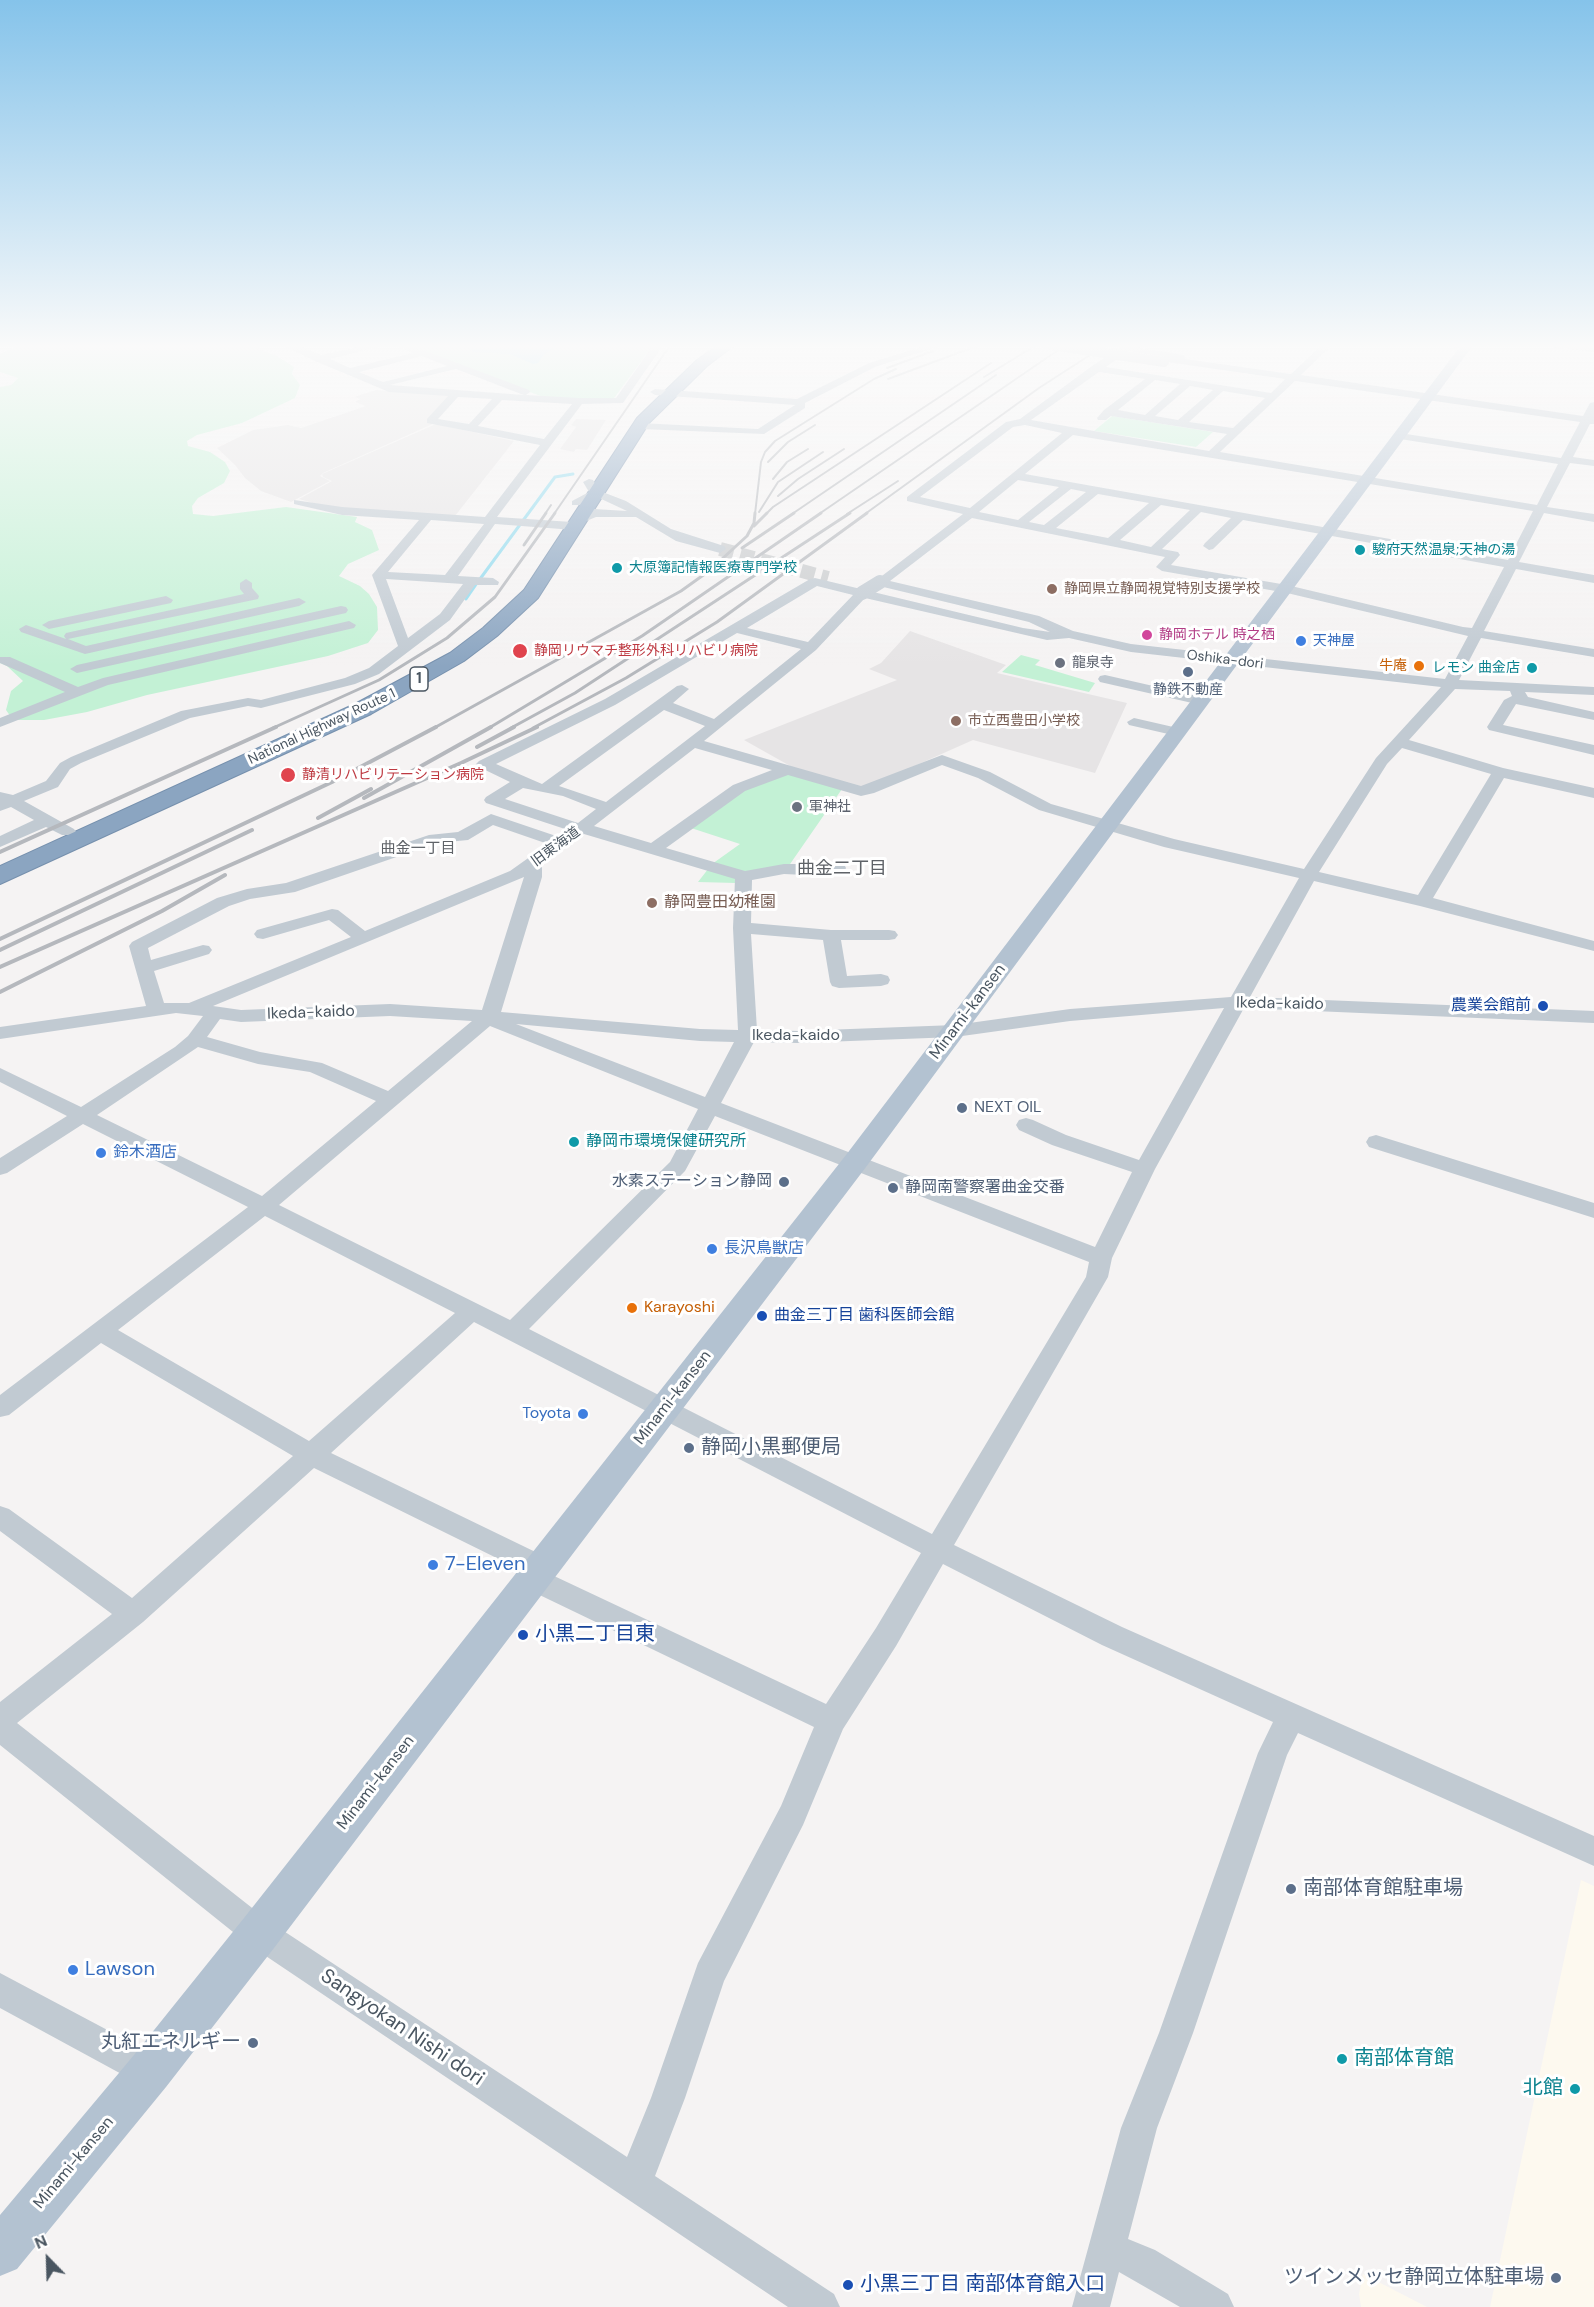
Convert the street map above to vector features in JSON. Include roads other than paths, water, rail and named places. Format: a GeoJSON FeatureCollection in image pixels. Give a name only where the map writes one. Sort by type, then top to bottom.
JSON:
{"type":"FeatureCollection","features":[{"type":"Feature","properties":{"kind":"highway","name":"National Highway Route 1"},"geometry":{"type":"LineString","coordinates":[[0,876],[363,709],[433,671],[490,632],[531,594],[572,519],[613,452]]}},
{"type":"Feature","properties":{"kind":"highway","name":"National Highway Route 1"},"geometry":{"type":"LineString","coordinates":[[593,487],[620,452]]}},
{"type":"Feature","properties":{"kind":"highway","name":"National Highway Route 1"},"geometry":{"type":"LineString","coordinates":[[0,862],[350,704],[435,658],[492,616],[508,600],[572,519]]}},
{"type":"Feature","properties":{"kind":"main road","name":"Minami-kansen"},"geometry":{"type":"LineString","coordinates":[[0,2252],[150,2071],[260,1933],[856,1161],[1389,452]]}},
{"type":"Feature","properties":{"kind":"street"},"geometry":{"type":"LineString","coordinates":[[449,579],[541,452]]}},
{"type":"Feature","properties":{"kind":"street"},"geometry":{"type":"LineString","coordinates":[[973,452],[911,499],[1047,530],[1174,555],[1162,567],[1287,589],[1476,632],[1594,653]]}},
{"type":"Feature","properties":{"kind":"street","name":"旧東海道"},"geometry":{"type":"LineString","coordinates":[[193,1008],[496,885],[534,863],[716,725],[812,647],[862,593],[971,513],[1046,452]]}},
{"type":"Feature","properties":{"kind":"street"},"geometry":{"type":"LineString","coordinates":[[1198,452],[1594,518]]}},
{"type":"Feature","properties":{"kind":"street"},"geometry":{"type":"LineString","coordinates":[[1508,452],[1594,463]]}},
{"type":"Feature","properties":{"kind":"street"},"geometry":{"type":"LineString","coordinates":[[634,2184],[668,2098],[710,1975],[792,1815],[831,1721],[886,1637],[1097,1276],[1101,1258],[1144,1169],[1235,1002],[1308,876],[1381,760],[1440,700],[1450,684],[1571,452]]}},
{"type":"Feature","properties":{"kind":"street"},"geometry":{"type":"LineString","coordinates":[[1016,476],[1594,579]]}},
{"type":"Feature","properties":{"kind":"street"},"geometry":{"type":"LineString","coordinates":[[1020,524],[1070,485]]}},
{"type":"Feature","properties":{"kind":"street"},"geometry":{"type":"LineString","coordinates":[[593,487],[680,538],[720,549]]}},
{"type":"Feature","properties":{"kind":"street"},"geometry":{"type":"LineString","coordinates":[[1047,530],[1096,490]]}},
{"type":"Feature","properties":{"kind":"street"},"geometry":{"type":"LineString","coordinates":[[1111,542],[1159,501]]}},
{"type":"Feature","properties":{"kind":"street"},"geometry":{"type":"LineString","coordinates":[[298,502],[334,510],[490,521],[572,519],[605,512],[641,516]]}},
{"type":"Feature","properties":{"kind":"street"},"geometry":{"type":"LineString","coordinates":[[1153,551],[1199,508]]}},
{"type":"Feature","properties":{"kind":"street"},"geometry":{"type":"LineString","coordinates":[[1209,546],[1240,515]]}},
{"type":"Feature","properties":{"kind":"street"},"geometry":{"type":"LineString","coordinates":[[378,574],[428,517]]}},
{"type":"Feature","properties":{"kind":"street"},"geometry":{"type":"LineString","coordinates":[[378,574],[493,582]]}},
{"type":"Feature","properties":{"kind":"street"},"geometry":{"type":"LineString","coordinates":[[378,574],[405,647]]}},
{"type":"Feature","properties":{"kind":"street","name":"Oshika-dori"},"geometry":{"type":"LineString","coordinates":[[828,578],[1131,648],[1518,693],[1594,691]]}},
{"type":"Feature","properties":{"kind":"street"},"geometry":{"type":"LineString","coordinates":[[4,801],[52,784],[65,766],[76,760],[186,714],[248,702],[261,704],[350,681],[374,671],[445,616],[472,580]]}},
{"type":"Feature","properties":{"kind":"street"},"geometry":{"type":"LineString","coordinates":[[608,808],[567,792],[533,787],[484,764],[610,702],[815,582],[1030,633],[1069,634]]}},
{"type":"Feature","properties":{"kind":"street"},"geometry":{"type":"LineString","coordinates":[[880,582],[1034,619],[1069,634]]}},
{"type":"Feature","properties":{"kind":"street"},"geometry":{"type":"LineString","coordinates":[[71,636],[253,596],[246,589],[246,583]]}},
{"type":"Feature","properties":{"kind":"street"},"geometry":{"type":"LineString","coordinates":[[50,625],[176,598]]}},
{"type":"Feature","properties":{"kind":"street"},"geometry":{"type":"LineString","coordinates":[[26,629],[85,650],[299,602]]}},
{"type":"Feature","properties":{"kind":"street"},"geometry":{"type":"LineString","coordinates":[[143,605],[191,661]]}},
{"type":"Feature","properties":{"kind":"street"},"geometry":{"type":"LineString","coordinates":[[77,669],[341,610]]}},
{"type":"Feature","properties":{"kind":"street"},"geometry":{"type":"LineString","coordinates":[[0,723],[77,692],[122,677],[349,625]]}},
{"type":"Feature","properties":{"kind":"street"},"geometry":{"type":"LineString","coordinates":[[735,629],[812,647]]}},
{"type":"Feature","properties":{"kind":"street"},"geometry":{"type":"LineString","coordinates":[[4,660],[77,692]]}},
{"type":"Feature","properties":{"kind":"street"},"geometry":{"type":"LineString","coordinates":[[1105,678],[1201,701]]}},
{"type":"Feature","properties":{"kind":"street"},"geometry":{"type":"LineString","coordinates":[[546,788],[682,689]]}},
{"type":"Feature","properties":{"kind":"street"},"geometry":{"type":"LineString","coordinates":[[1594,716],[1518,693],[1494,727],[1594,750]]}},
{"type":"Feature","properties":{"kind":"street"},"geometry":{"type":"LineString","coordinates":[[662,704],[716,725]]}},
{"type":"Feature","properties":{"kind":"street"},"geometry":{"type":"LineString","coordinates":[[1134,722],[1177,732]]}},
{"type":"Feature","properties":{"kind":"street"},"geometry":{"type":"LineString","coordinates":[[1398,742],[1500,771],[1594,793]]}},
{"type":"Feature","properties":{"kind":"street"},"geometry":{"type":"LineString","coordinates":[[693,743],[861,791],[942,760],[984,775],[1046,807],[1170,843],[1593,943]]}},
{"type":"Feature","properties":{"kind":"street"},"geometry":{"type":"LineString","coordinates":[[653,849],[740,788],[787,770]]}},
{"type":"Feature","properties":{"kind":"street"},"geometry":{"type":"LineString","coordinates":[[1423,901],[1500,771]]}},
{"type":"Feature","properties":{"kind":"street"},"geometry":{"type":"LineString","coordinates":[[522,782],[492,800],[581,829],[744,876],[784,869],[827,871],[837,868]]}},
{"type":"Feature","properties":{"kind":"street"},"geometry":{"type":"LineString","coordinates":[[4,801],[68,832]]}},
{"type":"Feature","properties":{"kind":"street"},"geometry":{"type":"LineString","coordinates":[[156,1009],[138,946],[223,902],[247,894],[289,888],[435,838],[462,837],[491,819],[561,843]]}},
{"type":"Feature","properties":{"kind":"street"},"geometry":{"type":"LineString","coordinates":[[0,842],[47,820]]}},
{"type":"Feature","properties":{"kind":"street"},"geometry":{"type":"LineString","coordinates":[[0,1408],[264,1206],[488,1018],[533,877],[534,863]]}},
{"type":"Feature","properties":{"kind":"street"},"geometry":{"type":"LineString","coordinates":[[512,1332],[678,1166],[747,1036],[748,1011],[742,928],[744,876]]}},
{"type":"Feature","properties":{"kind":"street"},"geometry":{"type":"LineString","coordinates":[[263,934],[332,914],[364,938]]}},
{"type":"Feature","properties":{"kind":"street"},"geometry":{"type":"LineString","coordinates":[[742,928],[831,935],[889,935]]}},
{"type":"Feature","properties":{"kind":"street"},"geometry":{"type":"LineString","coordinates":[[831,935],[839,982],[881,980]]}},
{"type":"Feature","properties":{"kind":"street"},"geometry":{"type":"LineString","coordinates":[[146,969],[203,950]]}},
{"type":"Feature","properties":{"kind":"street","name":"Ikeda-kaido"},"geometry":{"type":"LineString","coordinates":[[0,1033],[156,1009],[193,1008],[240,1016],[390,1010],[657,1032],[747,1036],[850,1036],[955,1031],[1070,1015],[1235,1002],[1594,1017]]}},
{"type":"Feature","properties":{"kind":"street"},"geometry":{"type":"LineString","coordinates":[[0,1168],[182,1051],[195,1040],[214,1013]]}},
{"type":"Feature","properties":{"kind":"street"},"geometry":{"type":"LineString","coordinates":[[488,1018],[1101,1258]]}},
{"type":"Feature","properties":{"kind":"street"},"geometry":{"type":"LineString","coordinates":[[195,1040],[258,1058],[315,1067],[391,1100]]}},
{"type":"Feature","properties":{"kind":"street"},"geometry":{"type":"LineString","coordinates":[[0,1074],[665,1408],[937,1549],[1112,1636],[1594,1851]]}},
{"type":"Feature","properties":{"kind":"street"},"geometry":{"type":"LineString","coordinates":[[1026,1125],[1059,1140],[1144,1169]]}},
{"type":"Feature","properties":{"kind":"street"},"geometry":{"type":"LineString","coordinates":[[1376,1142],[1594,1211]]}},
{"type":"Feature","properties":{"kind":"street"},"geometry":{"type":"LineString","coordinates":[[0,1719],[133,1614],[471,1312]]}},
{"type":"Feature","properties":{"kind":"street"},"geometry":{"type":"LineString","coordinates":[[100,1331],[312,1455],[537,1574],[831,1721]]}},
{"type":"Feature","properties":{"kind":"street"},"geometry":{"type":"LineString","coordinates":[[0,1517],[133,1614]]}},
{"type":"Feature","properties":{"kind":"street"},"geometry":{"type":"LineString","coordinates":[[1091,2307],[1139,2128],[1176,2033],[1273,1753],[1291,1716]]}},
{"type":"Feature","properties":{"kind":"street","name":"Sangyokan Nishi dori"},"geometry":{"type":"LineString","coordinates":[[0,1727],[260,1933],[821,2307]]}},
{"type":"Feature","properties":{"kind":"street"},"geometry":{"type":"LineString","coordinates":[[0,1990],[150,2071]]}},
{"type":"Feature","properties":{"kind":"street"},"geometry":{"type":"LineString","coordinates":[[1107,2249],[1142,2263],[1215,2307]]}},
{"type":"Feature","properties":{"kind":"waterway"},"geometry":{"type":"LineString","coordinates":[[480,579],[555,477],[573,474]]}},
{"type":"Feature","properties":{"kind":"waterway"},"geometry":{"type":"LineString","coordinates":[[466,599],[477,583]]}},
{"type":"Feature","properties":{"kind":"tunnel"},"geometry":{"type":"LineString","coordinates":[[720,549],[828,578]]}},
{"type":"Feature","properties":{"kind":"railway"},"geometry":{"type":"LineString","coordinates":[[554,514],[597,452]]}},
{"type":"Feature","properties":{"kind":"railway"},"geometry":{"type":"LineString","coordinates":[[755,514],[761,462],[765,452]]}},
{"type":"Feature","properties":{"kind":"railway"},"geometry":{"type":"LineString","coordinates":[[768,462],[778,452]]}},
{"type":"Feature","properties":{"kind":"railway"},"geometry":{"type":"LineString","coordinates":[[773,479],[787,462],[804,452]]}},
{"type":"Feature","properties":{"kind":"railway"},"geometry":{"type":"LineString","coordinates":[[759,512],[778,482],[823,452]]}},
{"type":"Feature","properties":{"kind":"railway"},"geometry":{"type":"LineString","coordinates":[[778,496],[798,479],[840,452]]}},
{"type":"Feature","properties":{"kind":"railway"},"geometry":{"type":"LineString","coordinates":[[754,526],[773,507],[857,452]]}},
{"type":"Feature","properties":{"kind":"railway"},"geometry":{"type":"LineString","coordinates":[[792,514],[883,452]]}},
{"type":"Feature","properties":{"kind":"railway"},"geometry":{"type":"LineString","coordinates":[[819,514],[910,452]]}},
{"type":"Feature","properties":{"kind":"railway"},"geometry":{"type":"LineString","coordinates":[[865,514],[951,452]]}},
{"type":"Feature","properties":{"kind":"railway"},"geometry":{"type":"LineString","coordinates":[[847,514],[898,481]]}},
{"type":"Feature","properties":{"kind":"railway"},"geometry":{"type":"LineString","coordinates":[[545,514],[551,505]]}},
{"type":"Feature","properties":{"kind":"railway"},"geometry":{"type":"LineString","coordinates":[[524,545],[546,513]]}},
{"type":"Feature","properties":{"kind":"railway"},"geometry":{"type":"LineString","coordinates":[[273,728],[379,680],[447,638],[495,597],[555,513]]}},
{"type":"Feature","properties":{"kind":"railway"},"geometry":{"type":"LineString","coordinates":[[434,728],[681,591],[709,571],[747,536],[754,523],[755,513]]}},
{"type":"Feature","properties":{"kind":"railway"},"geometry":{"type":"LineString","coordinates":[[742,548],[794,513]]}},
{"type":"Feature","properties":{"kind":"railway"},"geometry":{"type":"LineString","coordinates":[[489,728],[642,636],[821,513]]}},
{"type":"Feature","properties":{"kind":"railway"},"geometry":{"type":"LineString","coordinates":[[511,728],[575,693],[850,513]]}},
{"type":"Feature","properties":{"kind":"railway"},"geometry":{"type":"LineString","coordinates":[[533,728],[626,678],[717,622],[867,513]]}},
{"type":"Feature","properties":{"kind":"railway"},"geometry":{"type":"LineString","coordinates":[[0,852],[276,727]]}},
{"type":"Feature","properties":{"kind":"railway"},"geometry":{"type":"LineString","coordinates":[[0,939],[332,782],[436,727]]}},
{"type":"Feature","properties":{"kind":"railway"},"geometry":{"type":"LineString","coordinates":[[364,798],[491,727]]}},
{"type":"Feature","properties":{"kind":"railway"},"geometry":{"type":"LineString","coordinates":[[477,747],[514,727]]}},
{"type":"Feature","properties":{"kind":"railway"},"geometry":{"type":"LineString","coordinates":[[0,967],[461,763],[537,727]]}},
{"type":"Feature","properties":{"kind":"railway"},"geometry":{"type":"LineString","coordinates":[[318,818],[371,789]]}},
{"type":"Feature","properties":{"kind":"railway"},"geometry":{"type":"LineString","coordinates":[[0,950],[252,830]]}},
{"type":"Feature","properties":{"kind":"railway"},"geometry":{"type":"LineString","coordinates":[[0,992],[162,911],[225,875]]}},
{"type":"Feature","properties":{"kind":"place","name":"駿府天然温泉;天神の湯"},"geometry":{"type":"Point","coordinates":[1360,550]}},
{"type":"Feature","properties":{"kind":"place","name":"大原簿記情報医療専門学校"},"geometry":{"type":"Point","coordinates":[617,568]}},
{"type":"Feature","properties":{"kind":"place","name":"静岡県立静岡視覚特別支援学校"},"geometry":{"type":"Point","coordinates":[1052,589]}},
{"type":"Feature","properties":{"kind":"place","name":"静岡ホテル 時之栖"},"geometry":{"type":"Point","coordinates":[1147,635]}},
{"type":"Feature","properties":{"kind":"place","name":"天神屋"},"geometry":{"type":"Point","coordinates":[1301,641]}},
{"type":"Feature","properties":{"kind":"place","name":"静岡リウマチ整形外科リハビリ病院"},"geometry":{"type":"Point","coordinates":[520,651]}},
{"type":"Feature","properties":{"kind":"place","name":"龍泉寺"},"geometry":{"type":"Point","coordinates":[1060,663]}},
{"type":"Feature","properties":{"kind":"place","name":"牛庵"},"geometry":{"type":"Point","coordinates":[1419,666]}},
{"type":"Feature","properties":{"kind":"place","name":"レモン 曲金店"},"geometry":{"type":"Point","coordinates":[1532,668]}},
{"type":"Feature","properties":{"kind":"place","name":"静鉄不動産"},"geometry":{"type":"Point","coordinates":[1188,672]}},
{"type":"Feature","properties":{"kind":"place","name":"市立西豊田小学校"},"geometry":{"type":"Point","coordinates":[956,721]}},
{"type":"Feature","properties":{"kind":"place","name":"静清リハビリテーション病院"},"geometry":{"type":"Point","coordinates":[288,775]}},
{"type":"Feature","properties":{"kind":"place","name":"軍神社"},"geometry":{"type":"Point","coordinates":[797,807]}},
{"type":"Feature","properties":{"kind":"place","name":"静岡豊田幼稚園"},"geometry":{"type":"Point","coordinates":[652,903]}},
{"type":"Feature","properties":{"kind":"place","name":"農業会館前"},"geometry":{"type":"Point","coordinates":[1543,1006]}},
{"type":"Feature","properties":{"kind":"place","name":"NEXT OIL"},"geometry":{"type":"Point","coordinates":[962,1108]}},
{"type":"Feature","properties":{"kind":"place","name":"静岡市環境保健研究所"},"geometry":{"type":"Point","coordinates":[574,1142]}},
{"type":"Feature","properties":{"kind":"place","name":"鈴木酒店"},"geometry":{"type":"Point","coordinates":[101,1153]}},
{"type":"Feature","properties":{"kind":"place","name":"水素ステーション静岡"},"geometry":{"type":"Point","coordinates":[784,1182]}},
{"type":"Feature","properties":{"kind":"place","name":"静岡南警察署曲金交番"},"geometry":{"type":"Point","coordinates":[893,1188]}},
{"type":"Feature","properties":{"kind":"place","name":"長沢鳥獣店"},"geometry":{"type":"Point","coordinates":[712,1249]}},
{"type":"Feature","properties":{"kind":"place","name":"Karayoshi"},"geometry":{"type":"Point","coordinates":[632,1308]}},
{"type":"Feature","properties":{"kind":"place","name":"曲金三丁目 歯科医師会館"},"geometry":{"type":"Point","coordinates":[762,1316]}},
{"type":"Feature","properties":{"kind":"place","name":"Toyota"},"geometry":{"type":"Point","coordinates":[583,1414]}},
{"type":"Feature","properties":{"kind":"place","name":"静岡小黒郵便局"},"geometry":{"type":"Point","coordinates":[689,1448]}},
{"type":"Feature","properties":{"kind":"place","name":"7-Eleven"},"geometry":{"type":"Point","coordinates":[433,1565]}},
{"type":"Feature","properties":{"kind":"place","name":"小黒二丁目東"},"geometry":{"type":"Point","coordinates":[523,1635]}},
{"type":"Feature","properties":{"kind":"place","name":"南部体育館駐車場"},"geometry":{"type":"Point","coordinates":[1291,1889]}},
{"type":"Feature","properties":{"kind":"place","name":"Lawson"},"geometry":{"type":"Point","coordinates":[73,1970]}},
{"type":"Feature","properties":{"kind":"place","name":"丸紅エネルギー"},"geometry":{"type":"Point","coordinates":[253,2043]}},
{"type":"Feature","properties":{"kind":"place","name":"南部体育館"},"geometry":{"type":"Point","coordinates":[1342,2059]}},
{"type":"Feature","properties":{"kind":"place","name":"北館"},"geometry":{"type":"Point","coordinates":[1575,2089]}},
{"type":"Feature","properties":{"kind":"place","name":"ツインメッセ静岡立体駐車場"},"geometry":{"type":"Point","coordinates":[1556,2278]}},
{"type":"Feature","properties":{"kind":"place","name":"小黒三丁目 南部体育館入口"},"geometry":{"type":"Point","coordinates":[848,2285]}},
{"type":"Feature","properties":{"kind":"district","name":"曲金一丁目"},"geometry":{"type":"Point","coordinates":[418,849]}},
{"type":"Feature","properties":{"kind":"district","name":"曲金二丁目"},"geometry":{"type":"Point","coordinates":[842,869]}}]}
